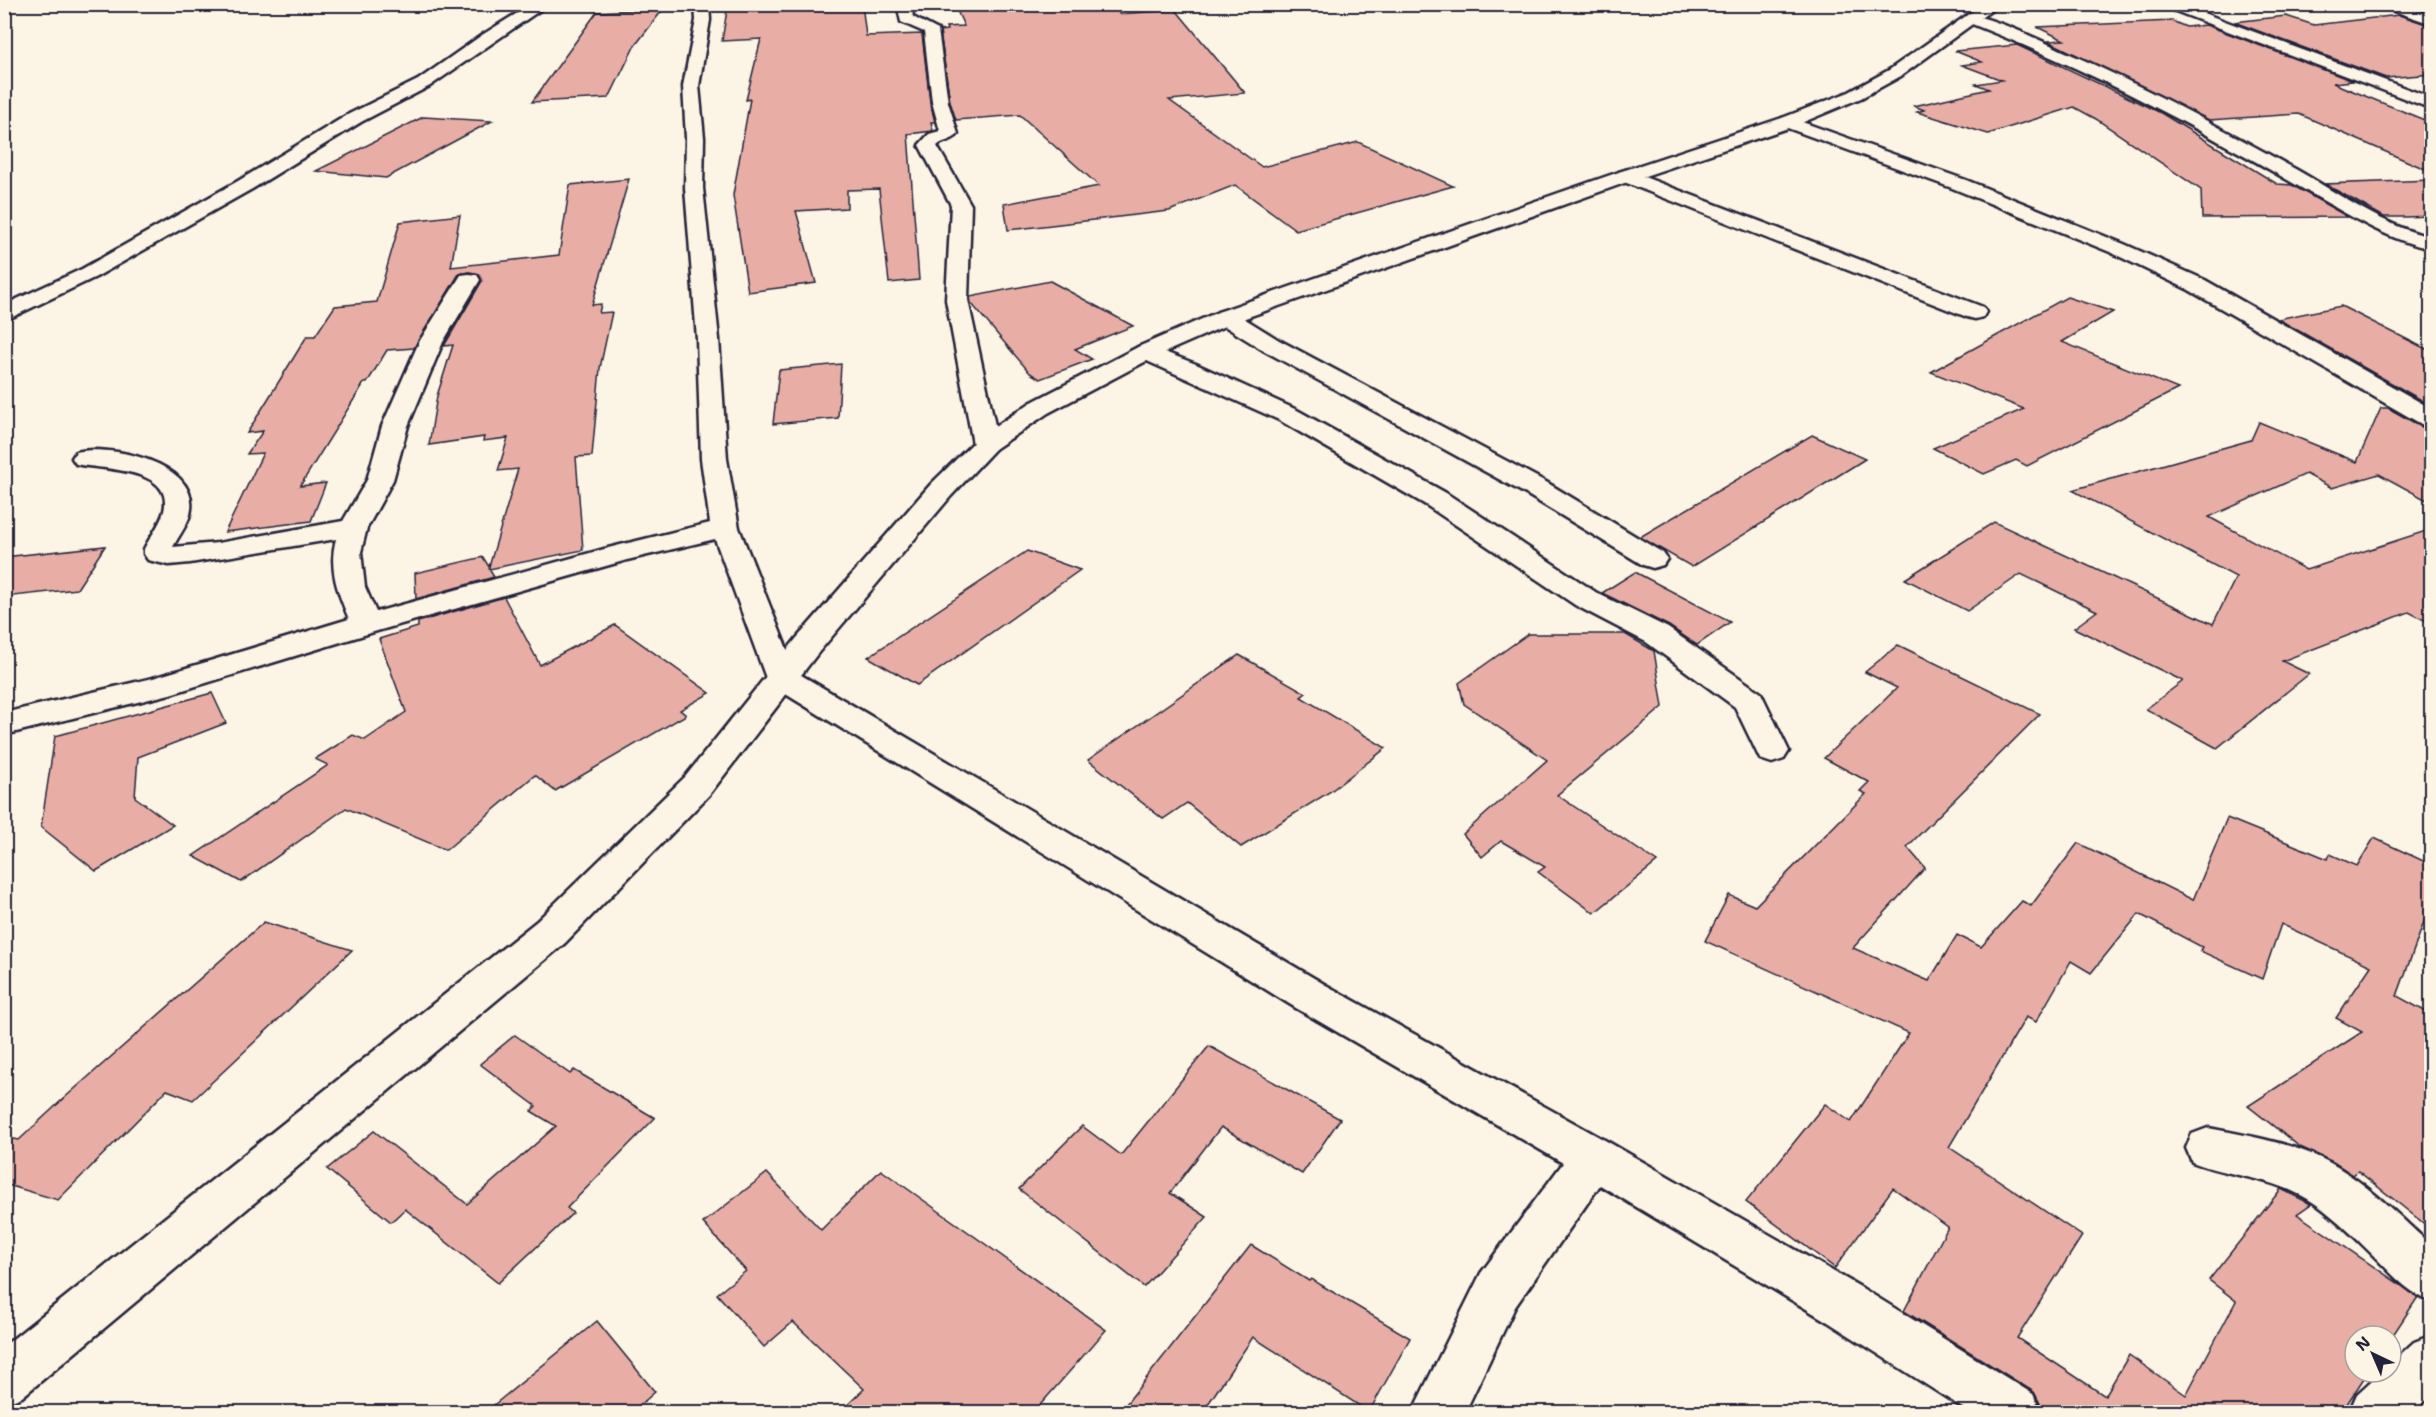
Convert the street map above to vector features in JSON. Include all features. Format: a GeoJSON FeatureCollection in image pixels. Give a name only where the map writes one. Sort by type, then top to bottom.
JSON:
{"type":"FeatureCollection","features":[{"type":"Feature","properties":{"kind":"street"},"geometry":{"type":"LineString","coordinates":[[4,314],[89,273],[245,185],[355,118],[424,83],[487,38],[542,4]]}},
{"type":"Feature","properties":{"kind":"street"},"geometry":{"type":"LineString","coordinates":[[702,4],[703,20],[691,86],[695,138],[694,188],[708,339],[714,459],[725,528],[782,678],[1310,996],[1594,1157],[1845,1305],[2015,1413]]}},
{"type":"Feature","properties":{"kind":"street"},"geometry":{"type":"LineString","coordinates":[[904,4],[906,19],[931,30],[940,102],[949,134],[935,138],[928,145],[961,205],[957,300],[986,444]]}},
{"type":"Feature","properties":{"kind":"street"},"geometry":{"type":"LineString","coordinates":[[4,1379],[551,932],[697,786],[782,678],[941,489],[986,444],[1039,408],[1146,352],[1226,317],[1626,176],[1788,122],[1855,95],[1895,73],[1993,4]]}},
{"type":"Feature","properties":{"kind":"street"},"geometry":{"type":"LineString","coordinates":[[2164,4],[2432,104]]}},
{"type":"Feature","properties":{"kind":"street"},"geometry":{"type":"LineString","coordinates":[[2380,4],[2432,20]]}},
{"type":"Feature","properties":{"kind":"street"},"geometry":{"type":"LineString","coordinates":[[1972,19],[2023,38],[2148,95],[2382,226],[2412,239],[2432,243]]}},
{"type":"Feature","properties":{"kind":"street"},"geometry":{"type":"LineString","coordinates":[[1788,122],[1959,184],[2118,248],[2197,285],[2432,420]]}},
{"type":"Feature","properties":{"kind":"street"},"geometry":{"type":"LineString","coordinates":[[1626,176],[1975,312]]}},
{"type":"Feature","properties":{"kind":"street"},"geometry":{"type":"LineString","coordinates":[[366,624],[350,587],[347,552],[353,528],[380,480],[395,426],[431,342],[469,280]]}},
{"type":"Feature","properties":{"kind":"street"},"geometry":{"type":"LineString","coordinates":[[1226,317],[1271,345],[1536,488],[1653,559]]}},
{"type":"Feature","properties":{"kind":"street"},"geometry":{"type":"LineString","coordinates":[[1146,352],[1288,415],[1436,499],[1586,599],[1657,635],[1749,700],[1772,751]]}},
{"type":"Feature","properties":{"kind":"street"},"geometry":{"type":"LineString","coordinates":[[85,458],[124,462],[161,472],[177,492],[178,509],[158,549],[158,554],[163,557],[192,555],[353,528]]}},
{"type":"Feature","properties":{"kind":"street"},"geometry":{"type":"LineString","coordinates":[[4,724],[159,687],[366,624],[618,554],[725,528]]}},
{"type":"Feature","properties":{"kind":"street"},"geometry":{"type":"LineString","coordinates":[[2208,1148],[2260,1158],[2288,1167],[2333,1189],[2432,1279]]}},
{"type":"Feature","properties":{"kind":"street"},"geometry":{"type":"LineString","coordinates":[[1438,1413],[1498,1290],[1594,1157]]}},
{"type":"Feature","properties":{"kind":"street"},"geometry":{"type":"LineString","coordinates":[[2375,1413],[2432,1359]]}},
{"type":"Feature","properties":{"kind":"building"},"geometry":{"type":"Polygon","coordinates":[[[728,4],[862,4],[866,36],[922,34],[930,102],[935,122],[931,122],[933,131],[908,134],[919,280],[889,283],[879,189],[847,190],[847,208],[796,211],[816,283],[748,292],[733,195],[750,99],[746,100],[761,39],[722,41],[728,4]]]}},
{"type":"Feature","properties":{"kind":"building"},"geometry":{"type":"Polygon","coordinates":[[[954,4],[1118,4],[1119,14],[1176,10],[1245,93],[1169,100],[1262,167],[1358,142],[1453,186],[1296,230],[1235,185],[1169,211],[1008,230],[1004,204],[1099,186],[1020,115],[956,120],[950,102],[940,31],[947,30],[946,27],[964,26],[954,4]]]}},
{"type":"Feature","properties":{"kind":"building"},"geometry":{"type":"Polygon","coordinates":[[[664,8],[634,47],[609,98],[532,102],[597,12],[664,8]]]}},
{"type":"Feature","properties":{"kind":"building"},"geometry":{"type":"Polygon","coordinates":[[[2399,15],[2432,26],[2432,74],[2386,78],[2234,22],[2286,16],[2314,25],[2399,15]]]}},
{"type":"Feature","properties":{"kind":"building"},"geometry":{"type":"Polygon","coordinates":[[[2172,21],[2186,27],[2206,25],[2353,81],[2333,83],[2432,123],[2432,172],[2299,114],[2209,120],[2048,41],[2064,40],[2037,27],[2172,21]]]}},
{"type":"Feature","properties":{"kind":"building"},"geometry":{"type":"Polygon","coordinates":[[[2017,45],[2161,113],[2277,184],[2292,185],[2348,217],[2202,218],[2201,190],[2096,119],[2074,107],[1988,134],[1917,112],[1924,110],[1914,106],[1989,89],[1976,84],[2002,80],[1962,65],[1982,62],[1955,51],[2017,45]]]}},
{"type":"Feature","properties":{"kind":"building"},"geometry":{"type":"Polygon","coordinates":[[[423,117],[492,121],[386,178],[316,171],[423,117]]]}},
{"type":"Feature","properties":{"kind":"building"},"geometry":{"type":"Polygon","coordinates":[[[629,179],[592,305],[601,304],[599,313],[612,312],[600,368],[592,456],[576,457],[583,550],[489,569],[494,577],[416,599],[415,573],[483,557],[489,567],[518,469],[498,471],[508,438],[483,441],[484,437],[429,445],[437,396],[453,345],[444,346],[482,281],[479,274],[469,272],[459,274],[414,348],[387,350],[367,383],[364,383],[300,486],[326,483],[311,521],[225,532],[263,453],[247,454],[263,431],[247,433],[307,336],[315,336],[335,306],[377,302],[400,222],[460,215],[451,267],[559,255],[570,185],[629,179]]]}},
{"type":"Feature","properties":{"kind":"building"},"geometry":{"type":"Polygon","coordinates":[[[2432,180],[2432,216],[2384,217],[2325,184],[2432,180]]]}},
{"type":"Feature","properties":{"kind":"building"},"geometry":{"type":"Polygon","coordinates":[[[1050,281],[1133,326],[1075,349],[1092,359],[1040,379],[1030,373],[971,303],[970,297],[1050,281]]]}},
{"type":"Feature","properties":{"kind":"building"},"geometry":{"type":"Polygon","coordinates":[[[2067,297],[2113,312],[2062,342],[2178,389],[2027,466],[2016,460],[1984,474],[1933,448],[2024,409],[1931,372],[2067,297]]]}},
{"type":"Feature","properties":{"kind":"building"},"geometry":{"type":"Polygon","coordinates":[[[2341,306],[2432,352],[2432,406],[2278,319],[2341,306]]]}},
{"type":"Feature","properties":{"kind":"building"},"geometry":{"type":"Polygon","coordinates":[[[841,364],[838,418],[773,424],[779,370],[841,364]]]}},
{"type":"Feature","properties":{"kind":"building"},"geometry":{"type":"Polygon","coordinates":[[[2381,408],[2388,408],[2422,427],[2432,429],[2432,503],[2379,474],[2332,488],[2306,474],[2209,517],[2306,570],[2432,529],[2432,624],[2409,612],[2282,661],[2309,674],[2217,748],[2146,709],[2183,681],[2074,628],[2097,611],[2021,574],[1967,611],[1905,579],[1994,522],[2213,624],[2236,577],[2072,490],[2251,440],[2259,422],[2357,462],[2381,408]]]}},
{"type":"Feature","properties":{"kind":"building"},"geometry":{"type":"Polygon","coordinates":[[[1812,435],[1865,459],[1692,567],[1640,537],[1812,435]]]}},
{"type":"Feature","properties":{"kind":"building"},"geometry":{"type":"Polygon","coordinates":[[[105,546],[77,589],[4,597],[4,557],[105,546]]]}},
{"type":"Feature","properties":{"kind":"building"},"geometry":{"type":"Polygon","coordinates":[[[1027,551],[1080,570],[917,685],[868,657],[1027,551]]]}},
{"type":"Feature","properties":{"kind":"building"},"geometry":{"type":"Polygon","coordinates":[[[1635,572],[1730,622],[1697,645],[1669,626],[1602,593],[1635,572]]]}},
{"type":"Feature","properties":{"kind":"building"},"geometry":{"type":"Polygon","coordinates":[[[504,597],[540,665],[615,625],[710,693],[680,710],[686,715],[555,791],[535,775],[446,850],[346,808],[241,882],[193,856],[328,765],[315,759],[353,735],[365,740],[406,712],[379,639],[418,627],[418,622],[504,597]]]}},
{"type":"Feature","properties":{"kind":"building"},"geometry":{"type":"Polygon","coordinates":[[[1528,634],[1625,634],[1654,651],[1663,707],[1557,795],[1657,862],[1594,913],[1538,872],[1545,867],[1501,841],[1482,857],[1463,834],[1547,760],[1464,704],[1459,683],[1528,634]]]}},
{"type":"Feature","properties":{"kind":"building"},"geometry":{"type":"Polygon","coordinates":[[[1898,645],[2040,714],[1907,847],[1925,868],[1853,948],[1929,981],[1957,935],[1981,947],[2022,901],[2031,906],[2078,843],[2193,900],[2227,818],[2328,859],[2330,854],[2357,866],[2374,838],[2432,865],[2432,900],[2397,996],[2432,1015],[2432,1230],[2358,1171],[2353,1175],[2333,1162],[2300,1147],[2248,1106],[2362,1032],[2336,1018],[2371,966],[2281,924],[2262,979],[2200,951],[2202,947],[2139,914],[2091,973],[2071,961],[2036,1022],[2026,1017],[1949,1147],[2082,1236],[2017,1338],[2105,1396],[2129,1355],[2186,1395],[2236,1301],[2209,1280],[2281,1189],[2311,1204],[2297,1214],[2418,1297],[2400,1324],[2343,1324],[2343,1384],[2360,1384],[2341,1413],[2045,1413],[2034,1392],[1904,1311],[1948,1227],[1893,1188],[1835,1268],[1746,1202],[1825,1104],[1851,1122],[1909,1033],[1705,941],[1729,895],[1755,906],[1866,794],[1860,791],[1869,782],[1824,758],[1897,688],[1865,672],[1898,645]]]}},
{"type":"Feature","properties":{"kind":"building"},"geometry":{"type":"Polygon","coordinates":[[[1239,655],[1306,693],[1301,697],[1386,748],[1331,791],[1241,847],[1187,803],[1163,819],[1088,760],[1239,655]]]}},
{"type":"Feature","properties":{"kind":"building"},"geometry":{"type":"Polygon","coordinates":[[[212,693],[226,723],[138,757],[135,797],[173,825],[96,871],[41,827],[55,736],[212,693]]]}},
{"type":"Feature","properties":{"kind":"building"},"geometry":{"type":"Polygon","coordinates":[[[264,922],[352,950],[193,1100],[167,1090],[58,1200],[4,1184],[4,1137],[19,1140],[264,922]]]}},
{"type":"Feature","properties":{"kind":"building"},"geometry":{"type":"Polygon","coordinates":[[[515,1035],[570,1074],[574,1070],[655,1118],[567,1208],[573,1213],[498,1283],[405,1209],[391,1222],[327,1169],[374,1131],[467,1204],[556,1126],[531,1111],[536,1106],[480,1064],[515,1035]]]}},
{"type":"Feature","properties":{"kind":"building"},"geometry":{"type":"Polygon","coordinates":[[[1209,1046],[1340,1119],[1302,1174],[1221,1127],[1170,1193],[1207,1217],[1144,1287],[1019,1189],[1082,1126],[1121,1155],[1209,1046]]]}},
{"type":"Feature","properties":{"kind":"building"},"geometry":{"type":"Polygon","coordinates":[[[881,1170],[1106,1330],[1033,1413],[839,1413],[864,1389],[793,1322],[764,1347],[717,1294],[746,1271],[703,1223],[767,1173],[821,1230],[881,1170]]]}},
{"type":"Feature","properties":{"kind":"building"},"geometry":{"type":"Polygon","coordinates":[[[1251,1245],[1410,1338],[1369,1412],[1253,1337],[1202,1413],[1119,1413],[1251,1245]]]}},
{"type":"Feature","properties":{"kind":"building"},"geometry":{"type":"Polygon","coordinates":[[[597,1321],[655,1392],[631,1413],[484,1413],[597,1321]]]}}]}
